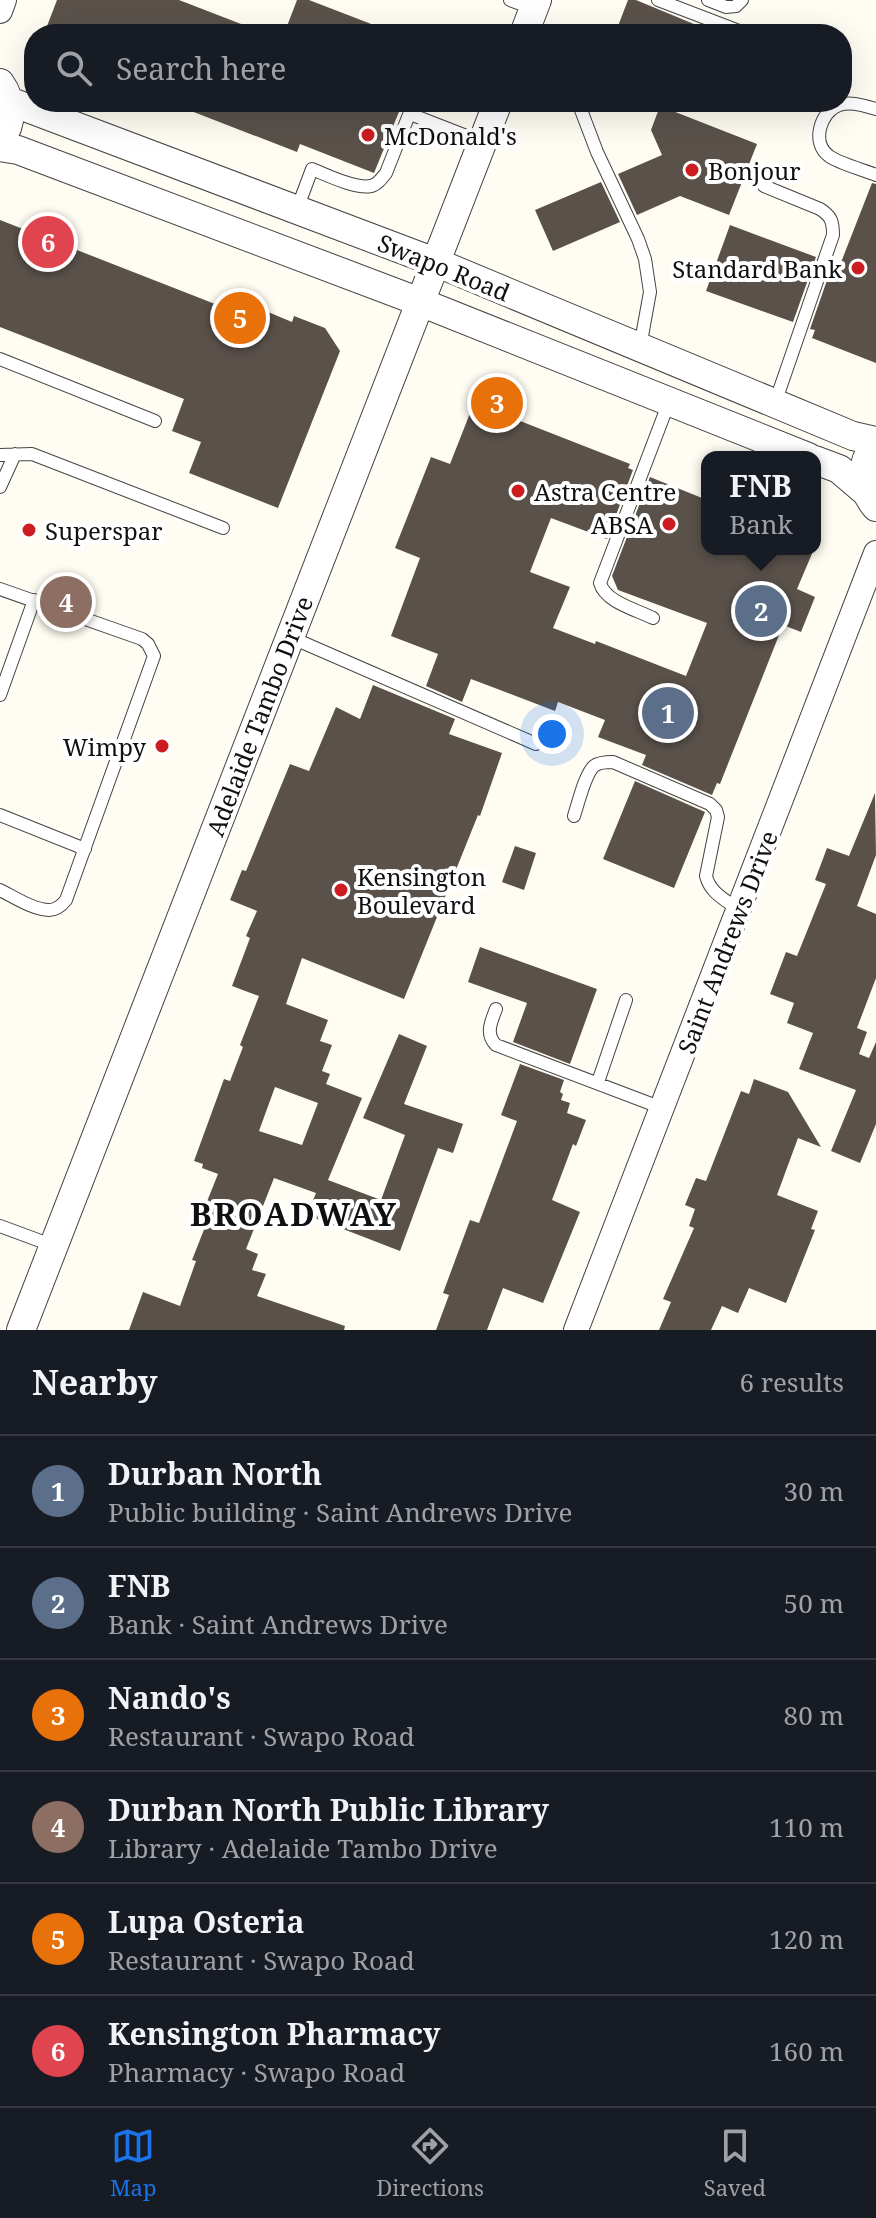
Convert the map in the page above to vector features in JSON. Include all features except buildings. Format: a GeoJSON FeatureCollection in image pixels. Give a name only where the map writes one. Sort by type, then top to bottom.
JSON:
{"type":"FeatureCollection","features":[{"type":"Feature","properties":{"kind":"street"},"geometry":{"type":"LineString","coordinates":[[0,11],[4,0]]}},
{"type":"Feature","properties":{"kind":"street"},"geometry":{"type":"LineString","coordinates":[[0,141],[9,126],[5,92]]}},
{"type":"Feature","properties":{"kind":"street","name":"Swapo Road"},"geometry":{"type":"LineString","coordinates":[[5,92],[24,100]]}},
{"type":"Feature","properties":{"kind":"street","name":"Swapo Road"},"geometry":{"type":"LineString","coordinates":[[54,112],[435,262],[853,436],[876,442]]}},
{"type":"Feature","properties":{"kind":"street","name":"Adelaide Tambo Drive"},"geometry":{"type":"LineString","coordinates":[[21,1330],[494,112]]}},
{"type":"Feature","properties":{"kind":"street","name":"Swapo Road"},"geometry":{"type":"LineString","coordinates":[[0,147],[18,150],[420,302],[793,451]]}},
{"type":"Feature","properties":{"kind":"street"},"geometry":{"type":"LineString","coordinates":[[871,499],[863,478],[864,464],[876,442]]}},
{"type":"Feature","properties":{"kind":"street"},"geometry":{"type":"LineString","coordinates":[[821,462],[839,469],[871,499]]}},
{"type":"Feature","properties":{"kind":"street","name":"Saint Andrews Drive"},"geometry":{"type":"LineString","coordinates":[[576,1330],[876,553]]}},
{"type":"Feature","properties":{"kind":"lane"},"geometry":{"type":"LineString","coordinates":[[658,0],[721,24]]}},
{"type":"Feature","properties":{"kind":"lane"},"geometry":{"type":"LineString","coordinates":[[708,0],[726,7],[736,6],[742,0]]}},
{"type":"Feature","properties":{"kind":"lane"},"geometry":{"type":"LineString","coordinates":[[852,103],[876,109]]}},
{"type":"Feature","properties":{"kind":"lane"},"geometry":{"type":"LineString","coordinates":[[297,210],[312,169],[356,184],[370,186],[379,182],[386,173],[410,112]]}},
{"type":"Feature","properties":{"kind":"lane"},"geometry":{"type":"LineString","coordinates":[[420,112],[482,142]]}},
{"type":"Feature","properties":{"kind":"lane"},"geometry":{"type":"LineString","coordinates":[[582,112],[645,259],[650,292],[640,347]]}},
{"type":"Feature","properties":{"kind":"lane"},"geometry":{"type":"LineString","coordinates":[[828,112],[821,125],[819,138],[822,148],[829,157],[876,175]]}},
{"type":"Feature","properties":{"kind":"lane"},"geometry":{"type":"LineString","coordinates":[[764,186],[820,209],[833,222],[833,235],[775,403]]}},
{"type":"Feature","properties":{"kind":"lane"},"geometry":{"type":"LineString","coordinates":[[0,359],[155,421]]}},
{"type":"Feature","properties":{"kind":"lane"},"geometry":{"type":"LineString","coordinates":[[653,618],[609,597],[600,583],[669,402]]}},
{"type":"Feature","properties":{"kind":"lane"},"geometry":{"type":"LineString","coordinates":[[0,487],[15,454]]}},
{"type":"Feature","properties":{"kind":"lane"},"geometry":{"type":"LineString","coordinates":[[0,455],[32,454],[223,528]]}},
{"type":"Feature","properties":{"kind":"lane"},"geometry":{"type":"LineString","coordinates":[[0,589],[142,639],[152,649],[154,656],[66,900],[60,907],[50,910],[0,890]]}},
{"type":"Feature","properties":{"kind":"lane"},"geometry":{"type":"LineString","coordinates":[[0,694],[34,600]]}},
{"type":"Feature","properties":{"kind":"lane"},"geometry":{"type":"LineString","coordinates":[[290,637],[536,744]]}},
{"type":"Feature","properties":{"kind":"lane"},"geometry":{"type":"LineString","coordinates":[[574,816],[589,772],[603,762],[613,762],[710,804],[718,817],[706,876],[708,884],[739,910]]}},
{"type":"Feature","properties":{"kind":"lane"},"geometry":{"type":"LineString","coordinates":[[0,815],[85,849]]}},
{"type":"Feature","properties":{"kind":"lane"},"geometry":{"type":"LineString","coordinates":[[598,1082],[626,1000]]}},
{"type":"Feature","properties":{"kind":"lane"},"geometry":{"type":"LineString","coordinates":[[496,1009],[489,1034],[496,1045],[662,1108]]}},
{"type":"Feature","properties":{"kind":"lane"},"geometry":{"type":"LineString","coordinates":[[0,1226],[54,1246]]}},
{"type":"Feature","properties":{"kind":"place","name":"McDonald's"},"geometry":{"type":"Point","coordinates":[368,135]}},
{"type":"Feature","properties":{"kind":"place","name":"Bonjour"},"geometry":{"type":"Point","coordinates":[692,170]}},
{"type":"Feature","properties":{"kind":"place","name":"Kensington Pharmacy"},"geometry":{"type":"Point","coordinates":[48,242]}},
{"type":"Feature","properties":{"kind":"place","name":"Standard Bank"},"geometry":{"type":"Point","coordinates":[858,268]}},
{"type":"Feature","properties":{"kind":"place","name":"Lupa Osteria"},"geometry":{"type":"Point","coordinates":[240,318]}},
{"type":"Feature","properties":{"kind":"place","name":"Nando's"},"geometry":{"type":"Point","coordinates":[497,403]}},
{"type":"Feature","properties":{"kind":"place","name":"Astra Centre"},"geometry":{"type":"Point","coordinates":[518,491]}},
{"type":"Feature","properties":{"kind":"place","name":"ABSA"},"geometry":{"type":"Point","coordinates":[669,524]}},
{"type":"Feature","properties":{"kind":"place","name":"Superspar"},"geometry":{"type":"Point","coordinates":[29,530]}},
{"type":"Feature","properties":{"kind":"place","name":"Durban North Public Library"},"geometry":{"type":"Point","coordinates":[66,602]}},
{"type":"Feature","properties":{"kind":"place","name":"FNB"},"geometry":{"type":"Point","coordinates":[761,611]}},
{"type":"Feature","properties":{"kind":"place","name":"Durban North"},"geometry":{"type":"Point","coordinates":[668,713]}},
{"type":"Feature","properties":{"kind":"place","name":"Wimpy"},"geometry":{"type":"Point","coordinates":[162,746]}},
{"type":"Feature","properties":{"kind":"place","name":"Kensington Boulevard"},"geometry":{"type":"Point","coordinates":[341,890]}},
{"type":"Feature","properties":{"kind":"district","name":"BROADWAY"},"geometry":{"type":"Point","coordinates":[294,1213]}}]}
